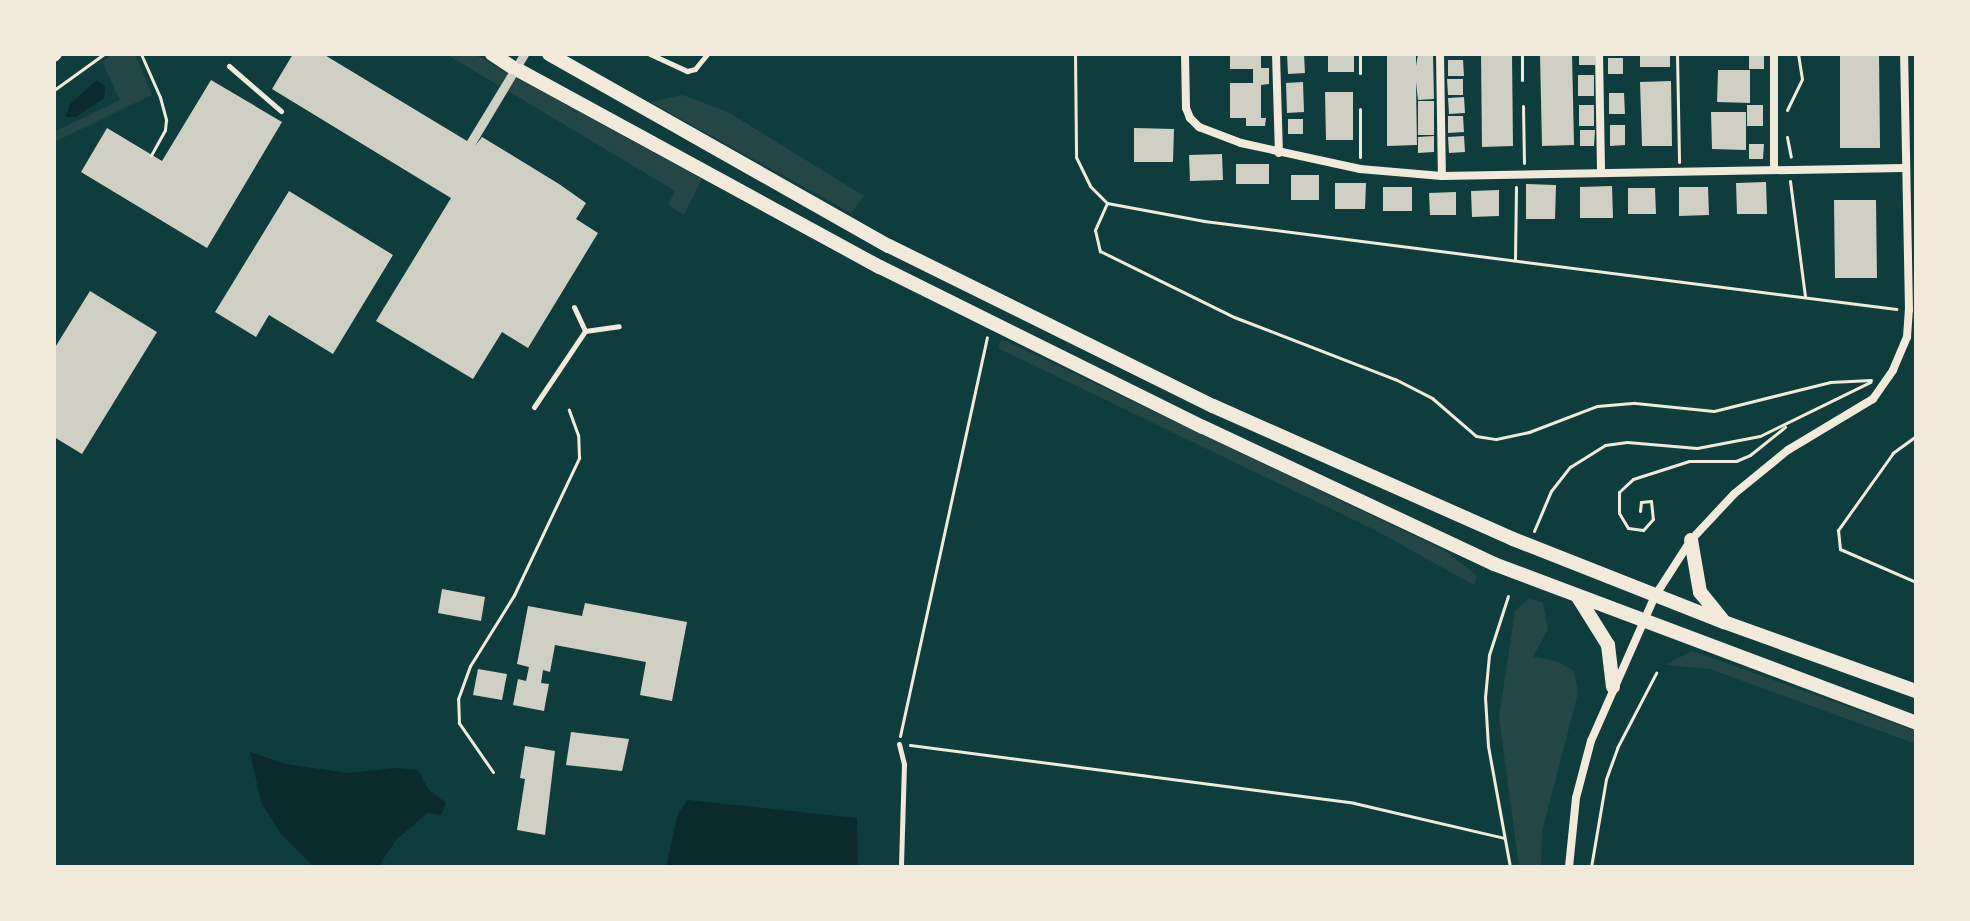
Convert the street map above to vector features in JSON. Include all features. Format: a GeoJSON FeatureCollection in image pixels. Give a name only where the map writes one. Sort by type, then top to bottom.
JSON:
{"type":"FeatureCollection","features":[{"type":"Feature","properties":{"kind":"main road"},"geometry":{"type":"LineString","coordinates":[[492,54],[880,267],[1203,427],[1494,564],[1916,723]]}},
{"type":"Feature","properties":{"kind":"main road"},"geometry":{"type":"LineString","coordinates":[[549,54],[889,246],[1213,406],[1513,539],[1655,596],[1916,691]]}},
{"type":"Feature","properties":{"kind":"main road"},"geometry":{"type":"LineString","coordinates":[[1691,540],[1700,592],[1724,622]]}},
{"type":"Feature","properties":{"kind":"main road"},"geometry":{"type":"LineString","coordinates":[[1577,597],[1608,645],[1613,687]]}},
{"type":"Feature","properties":{"kind":"street"},"geometry":{"type":"LineString","coordinates":[[1185,54],[1186,108],[1190,118],[1215,134],[1279,153],[1360,169],[1442,176],[1679,169],[1904,168]]}},
{"type":"Feature","properties":{"kind":"street"},"geometry":{"type":"LineString","coordinates":[[1276,54],[1279,153]]}},
{"type":"Feature","properties":{"kind":"street"},"geometry":{"type":"LineString","coordinates":[[1440,54],[1442,176]]}},
{"type":"Feature","properties":{"kind":"street"},"geometry":{"type":"LineString","coordinates":[[1599,54],[1601,172]]}},
{"type":"Feature","properties":{"kind":"street"},"geometry":{"type":"LineString","coordinates":[[1774,54],[1774,170]]}},
{"type":"Feature","properties":{"kind":"street"},"geometry":{"type":"LineString","coordinates":[[1569,867],[1576,798],[1591,741],[1655,596],[1691,540],[1734,494],[1788,450],[1873,399],[1893,370],[1907,337],[1904,54]]}},
{"type":"Feature","properties":{"kind":"street"},"geometry":{"type":"LineString","coordinates":[[1905,206],[1916,206]]}},
{"type":"Feature","properties":{"kind":"lane"},"geometry":{"type":"LineString","coordinates":[[650,54],[687,71],[695,69],[707,54]]}},
{"type":"Feature","properties":{"kind":"lane"},"geometry":{"type":"LineString","coordinates":[[229,66],[281,111]]}},
{"type":"Feature","properties":{"kind":"lane"},"geometry":{"type":"LineString","coordinates":[[574,307],[585,331]]}},
{"type":"Feature","properties":{"kind":"lane"},"geometry":{"type":"LineString","coordinates":[[534,407],[585,331],[619,326]]}},
{"type":"Feature","properties":{"kind":"lane"},"geometry":{"type":"LineString","coordinates":[[899,744],[904,764],[901,867]]}},
{"type":"Feature","properties":{"kind":"path"},"geometry":{"type":"LineString","coordinates":[[54,90],[104,54]]}},
{"type":"Feature","properties":{"kind":"path"},"geometry":{"type":"LineString","coordinates":[[141,54],[160,97],[166,120],[165,130],[151,155]]}},
{"type":"Feature","properties":{"kind":"path"},"geometry":{"type":"LineString","coordinates":[[1075,54],[1076,157],[1090,186],[1107,203],[1141,212],[1204,221],[1885,307]]}},
{"type":"Feature","properties":{"kind":"path"},"geometry":{"type":"LineString","coordinates":[[1360,54],[1360,73]]}},
{"type":"Feature","properties":{"kind":"path"},"geometry":{"type":"LineString","coordinates":[[1522,54],[1522,80]]}},
{"type":"Feature","properties":{"kind":"path"},"geometry":{"type":"LineString","coordinates":[[1677,54],[1679,169]]}},
{"type":"Feature","properties":{"kind":"path"},"geometry":{"type":"LineString","coordinates":[[1786,112],[1802,79],[1798,54]]}},
{"type":"Feature","properties":{"kind":"path"},"geometry":{"type":"LineString","coordinates":[[1515,259],[1523,106]]}},
{"type":"Feature","properties":{"kind":"path"},"geometry":{"type":"LineString","coordinates":[[1360,109],[1360,169]]}},
{"type":"Feature","properties":{"kind":"path"},"geometry":{"type":"LineString","coordinates":[[1787,134],[1805,297]]}},
{"type":"Feature","properties":{"kind":"path"},"geometry":{"type":"LineString","coordinates":[[1107,203],[1095,230],[1100,251],[1234,317],[1395,379],[1432,398],[1476,436],[1496,439],[1529,432],[1597,406],[1635,403],[1714,411],[1830,382],[1875,380],[1760,436],[1697,448],[1627,442],[1605,445],[1570,467],[1551,491],[1534,531]]}},
{"type":"Feature","properties":{"kind":"path"},"geometry":{"type":"LineString","coordinates":[[994,323],[982,347],[899,744],[1354,803],[1504,838]]}},
{"type":"Feature","properties":{"kind":"path"},"geometry":{"type":"LineString","coordinates":[[493,772],[463,730],[458,716],[458,699],[470,666],[514,595],[579,458],[578,435],[569,410]]}},
{"type":"Feature","properties":{"kind":"path"},"geometry":{"type":"LineString","coordinates":[[1640,511],[1641,502],[1651,501],[1653,519],[1643,530],[1628,528],[1619,513],[1619,492],[1633,479],[1689,461],[1736,461],[1750,455],[1791,422]]}},
{"type":"Feature","properties":{"kind":"path"},"geometry":{"type":"LineString","coordinates":[[1916,436],[1893,453],[1838,530],[1840,549],[1916,582]]}},
{"type":"Feature","properties":{"kind":"path"},"geometry":{"type":"LineString","coordinates":[[1508,596],[1489,655],[1485,697],[1488,746],[1510,867]]}},
{"type":"Feature","properties":{"kind":"path"},"geometry":{"type":"LineString","coordinates":[[1591,867],[1606,779],[1617,748],[1656,673]]}},
{"type":"Feature","properties":{"kind":"shaded area"},"geometry":{"type":"Polygon","coordinates":[[[113,54],[135,54],[152,95],[54,142],[54,132],[120,100],[102,62],[113,54]]]}},
{"type":"Feature","properties":{"kind":"shaded area"},"geometry":{"type":"Polygon","coordinates":[[[446,54],[474,54],[702,179],[684,215],[668,205],[675,191],[446,54]]]}},
{"type":"Feature","properties":{"kind":"shaded area"},"geometry":{"type":"Polygon","coordinates":[[[97,80],[105,87],[104,98],[76,117],[66,117],[70,104],[97,80]]]}},
{"type":"Feature","properties":{"kind":"shaded area"},"geometry":{"type":"Polygon","coordinates":[[[683,95],[728,112],[864,196],[851,213],[650,102],[683,95]]]}},
{"type":"Feature","properties":{"kind":"shaded area"},"geometry":{"type":"Polygon","coordinates":[[[1002,339],[1446,551],[1477,576],[1474,585],[1377,531],[998,348],[1002,339]]]}},
{"type":"Feature","properties":{"kind":"shaded area"},"geometry":{"type":"Polygon","coordinates":[[[1529,598],[1543,603],[1548,629],[1533,657],[1556,661],[1574,671],[1578,693],[1542,832],[1541,867],[1519,867],[1499,717],[1515,611],[1529,598]]]}},
{"type":"Feature","properties":{"kind":"shaded area"},"geometry":{"type":"Polygon","coordinates":[[[1692,651],[1916,731],[1916,744],[1710,669],[1665,665],[1692,651]]]}},
{"type":"Feature","properties":{"kind":"shaded area"},"geometry":{"type":"Polygon","coordinates":[[[250,752],[285,764],[349,773],[395,768],[418,770],[429,790],[446,803],[441,815],[427,813],[396,840],[378,867],[314,867],[281,834],[261,802],[250,752]]]}},
{"type":"Feature","properties":{"kind":"shaded area"},"geometry":{"type":"Polygon","coordinates":[[[688,800],[857,818],[858,867],[666,867],[678,813],[688,800]]]}},
{"type":"Feature","properties":{"kind":"building"},"geometry":{"type":"Polygon","coordinates":[[[293,54],[323,54],[467,141],[520,54],[530,54],[475,146],[482,137],[586,203],[576,219],[598,233],[528,348],[502,332],[473,379],[376,321],[451,198],[272,89],[293,54]]]}},
{"type":"Feature","properties":{"kind":"building"},"geometry":{"type":"Polygon","coordinates":[[[1230,54],[1261,54],[1261,68],[1269,68],[1269,84],[1261,85],[1261,118],[1266,118],[1265,126],[1246,126],[1246,118],[1230,118],[1230,83],[1253,83],[1253,69],[1230,69],[1230,54]]]}},
{"type":"Feature","properties":{"kind":"building"},"geometry":{"type":"Polygon","coordinates":[[[1287,54],[1304,54],[1305,73],[1288,74],[1287,54]]]}},
{"type":"Feature","properties":{"kind":"building"},"geometry":{"type":"Polygon","coordinates":[[[1328,54],[1354,54],[1354,72],[1328,72],[1328,54]]]}},
{"type":"Feature","properties":{"kind":"building"},"geometry":{"type":"Polygon","coordinates":[[[1387,54],[1416,54],[1416,66],[1418,54],[1433,54],[1434,99],[1418,100],[1416,82],[1417,145],[1387,146],[1387,54]]]}},
{"type":"Feature","properties":{"kind":"building"},"geometry":{"type":"Polygon","coordinates":[[[1481,54],[1512,54],[1513,146],[1482,147],[1481,54]]]}},
{"type":"Feature","properties":{"kind":"building"},"geometry":{"type":"Polygon","coordinates":[[[1540,54],[1572,54],[1574,145],[1542,146],[1540,54]]]}},
{"type":"Feature","properties":{"kind":"building"},"geometry":{"type":"Polygon","coordinates":[[[1579,54],[1595,54],[1595,65],[1579,65],[1579,54]]]}},
{"type":"Feature","properties":{"kind":"building"},"geometry":{"type":"Polygon","coordinates":[[[1640,54],[1670,54],[1670,67],[1640,67],[1640,54]]]}},
{"type":"Feature","properties":{"kind":"building"},"geometry":{"type":"Polygon","coordinates":[[[1749,54],[1764,54],[1764,69],[1749,69],[1749,54]]]}},
{"type":"Feature","properties":{"kind":"building"},"geometry":{"type":"Polygon","coordinates":[[[1840,54],[1879,54],[1880,148],[1840,148],[1840,54]]]}},
{"type":"Feature","properties":{"kind":"building"},"geometry":{"type":"Polygon","coordinates":[[[1608,58],[1623,58],[1623,74],[1608,74],[1608,58]]]}},
{"type":"Feature","properties":{"kind":"building"},"geometry":{"type":"Polygon","coordinates":[[[1448,60],[1463,60],[1464,76],[1448,76],[1448,60]]]}},
{"type":"Feature","properties":{"kind":"building"},"geometry":{"type":"Polygon","coordinates":[[[1718,70],[1750,70],[1750,103],[1717,102],[1718,70]]]}},
{"type":"Feature","properties":{"kind":"building"},"geometry":{"type":"Polygon","coordinates":[[[1578,75],[1594,75],[1594,96],[1578,96],[1578,75]]]}},
{"type":"Feature","properties":{"kind":"building"},"geometry":{"type":"Polygon","coordinates":[[[1447,79],[1463,79],[1463,95],[1448,95],[1447,79]]]}},
{"type":"Feature","properties":{"kind":"building"},"geometry":{"type":"Polygon","coordinates":[[[211,80],[282,122],[207,248],[81,172],[107,128],[162,161],[211,80]]]}},
{"type":"Feature","properties":{"kind":"building"},"geometry":{"type":"Polygon","coordinates":[[[1671,81],[1672,146],[1642,146],[1640,82],[1671,81]]]}},
{"type":"Feature","properties":{"kind":"building"},"geometry":{"type":"Polygon","coordinates":[[[1303,82],[1304,112],[1287,113],[1286,83],[1303,82]]]}},
{"type":"Feature","properties":{"kind":"building"},"geometry":{"type":"Polygon","coordinates":[[[1325,92],[1353,92],[1353,140],[1326,140],[1325,92]]]}},
{"type":"Feature","properties":{"kind":"building"},"geometry":{"type":"Polygon","coordinates":[[[1609,93],[1624,93],[1625,114],[1609,114],[1609,93]]]}},
{"type":"Feature","properties":{"kind":"building"},"geometry":{"type":"Polygon","coordinates":[[[1464,97],[1465,113],[1449,114],[1448,98],[1464,97]]]}},
{"type":"Feature","properties":{"kind":"building"},"geometry":{"type":"Polygon","coordinates":[[[1418,101],[1434,101],[1434,135],[1418,135],[1418,101]]]}},
{"type":"Feature","properties":{"kind":"building"},"geometry":{"type":"Polygon","coordinates":[[[1579,105],[1594,105],[1594,126],[1579,126],[1579,105]]]}},
{"type":"Feature","properties":{"kind":"building"},"geometry":{"type":"Polygon","coordinates":[[[1747,105],[1763,105],[1763,126],[1747,126],[1747,105]]]}},
{"type":"Feature","properties":{"kind":"building"},"geometry":{"type":"Polygon","coordinates":[[[1711,112],[1746,112],[1746,150],[1712,149],[1711,112]]]}},
{"type":"Feature","properties":{"kind":"building"},"geometry":{"type":"Polygon","coordinates":[[[1448,116],[1463,116],[1464,132],[1448,133],[1448,116]]]}},
{"type":"Feature","properties":{"kind":"building"},"geometry":{"type":"Polygon","coordinates":[[[1288,119],[1303,119],[1303,134],[1288,134],[1288,119]]]}},
{"type":"Feature","properties":{"kind":"building"},"geometry":{"type":"Polygon","coordinates":[[[1610,125],[1625,125],[1625,145],[1610,146],[1610,125]]]}},
{"type":"Feature","properties":{"kind":"building"},"geometry":{"type":"Polygon","coordinates":[[[1134,128],[1174,129],[1173,162],[1134,162],[1134,128]]]}},
{"type":"Feature","properties":{"kind":"building"},"geometry":{"type":"Polygon","coordinates":[[[1580,130],[1595,130],[1594,146],[1580,146],[1580,130]]]}},
{"type":"Feature","properties":{"kind":"building"},"geometry":{"type":"Polygon","coordinates":[[[1434,136],[1434,152],[1418,153],[1418,137],[1434,136]]]}},
{"type":"Feature","properties":{"kind":"building"},"geometry":{"type":"Polygon","coordinates":[[[1464,136],[1465,152],[1449,153],[1448,137],[1464,136]]]}},
{"type":"Feature","properties":{"kind":"building"},"geometry":{"type":"Polygon","coordinates":[[[1749,144],[1764,144],[1763,159],[1749,159],[1749,144]]]}},
{"type":"Feature","properties":{"kind":"building"},"geometry":{"type":"Polygon","coordinates":[[[1222,154],[1223,180],[1190,181],[1189,155],[1222,154]]]}},
{"type":"Feature","properties":{"kind":"building"},"geometry":{"type":"Polygon","coordinates":[[[1236,164],[1269,164],[1269,184],[1236,184],[1236,164]]]}},
{"type":"Feature","properties":{"kind":"building"},"geometry":{"type":"Polygon","coordinates":[[[1291,175],[1319,175],[1319,200],[1291,200],[1291,175]]]}},
{"type":"Feature","properties":{"kind":"building"},"geometry":{"type":"Polygon","coordinates":[[[1766,182],[1767,214],[1737,214],[1736,183],[1766,182]]]}},
{"type":"Feature","properties":{"kind":"building"},"geometry":{"type":"Polygon","coordinates":[[[1335,183],[1366,183],[1365,209],[1335,209],[1335,183]]]}},
{"type":"Feature","properties":{"kind":"building"},"geometry":{"type":"Polygon","coordinates":[[[1526,184],[1556,185],[1555,219],[1526,219],[1526,184]]]}},
{"type":"Feature","properties":{"kind":"building"},"geometry":{"type":"Polygon","coordinates":[[[1612,186],[1613,218],[1580,218],[1580,187],[1612,186]]]}},
{"type":"Feature","properties":{"kind":"building"},"geometry":{"type":"Polygon","coordinates":[[[1383,187],[1412,187],[1412,211],[1383,211],[1383,187]]]}},
{"type":"Feature","properties":{"kind":"building"},"geometry":{"type":"Polygon","coordinates":[[[1679,187],[1708,187],[1709,215],[1679,216],[1679,187]]]}},
{"type":"Feature","properties":{"kind":"building"},"geometry":{"type":"Polygon","coordinates":[[[1628,188],[1655,188],[1656,214],[1628,214],[1628,188]]]}},
{"type":"Feature","properties":{"kind":"building"},"geometry":{"type":"Polygon","coordinates":[[[1499,190],[1499,216],[1472,217],[1471,191],[1499,190]]]}},
{"type":"Feature","properties":{"kind":"building"},"geometry":{"type":"Polygon","coordinates":[[[289,191],[393,255],[333,354],[269,315],[256,337],[215,312],[289,191]]]}},
{"type":"Feature","properties":{"kind":"building"},"geometry":{"type":"Polygon","coordinates":[[[1456,192],[1456,215],[1430,215],[1429,193],[1456,192]]]}},
{"type":"Feature","properties":{"kind":"building"},"geometry":{"type":"Polygon","coordinates":[[[1834,200],[1876,200],[1877,278],[1835,278],[1834,200]]]}},
{"type":"Feature","properties":{"kind":"building"},"geometry":{"type":"Polygon","coordinates":[[[90,291],[157,332],[82,454],[54,437],[54,349],[90,291]]]}},
{"type":"Feature","properties":{"kind":"building"},"geometry":{"type":"Polygon","coordinates":[[[442,589],[485,597],[481,621],[438,613],[442,589]]]}},
{"type":"Feature","properties":{"kind":"building"},"geometry":{"type":"Polygon","coordinates":[[[585,603],[687,622],[672,701],[640,695],[646,662],[555,645],[550,672],[543,670],[541,683],[549,684],[544,711],[513,705],[518,679],[526,681],[529,667],[517,664],[528,606],[582,616],[585,603]]]}},
{"type":"Feature","properties":{"kind":"building"},"geometry":{"type":"Polygon","coordinates":[[[478,669],[507,674],[502,700],[473,695],[478,669]]]}},
{"type":"Feature","properties":{"kind":"building"},"geometry":{"type":"Polygon","coordinates":[[[571,732],[629,739],[622,771],[566,765],[571,732]]]}},
{"type":"Feature","properties":{"kind":"building"},"geometry":{"type":"Polygon","coordinates":[[[525,746],[555,751],[545,835],[517,830],[525,779],[520,778],[525,746]]]}}]}
